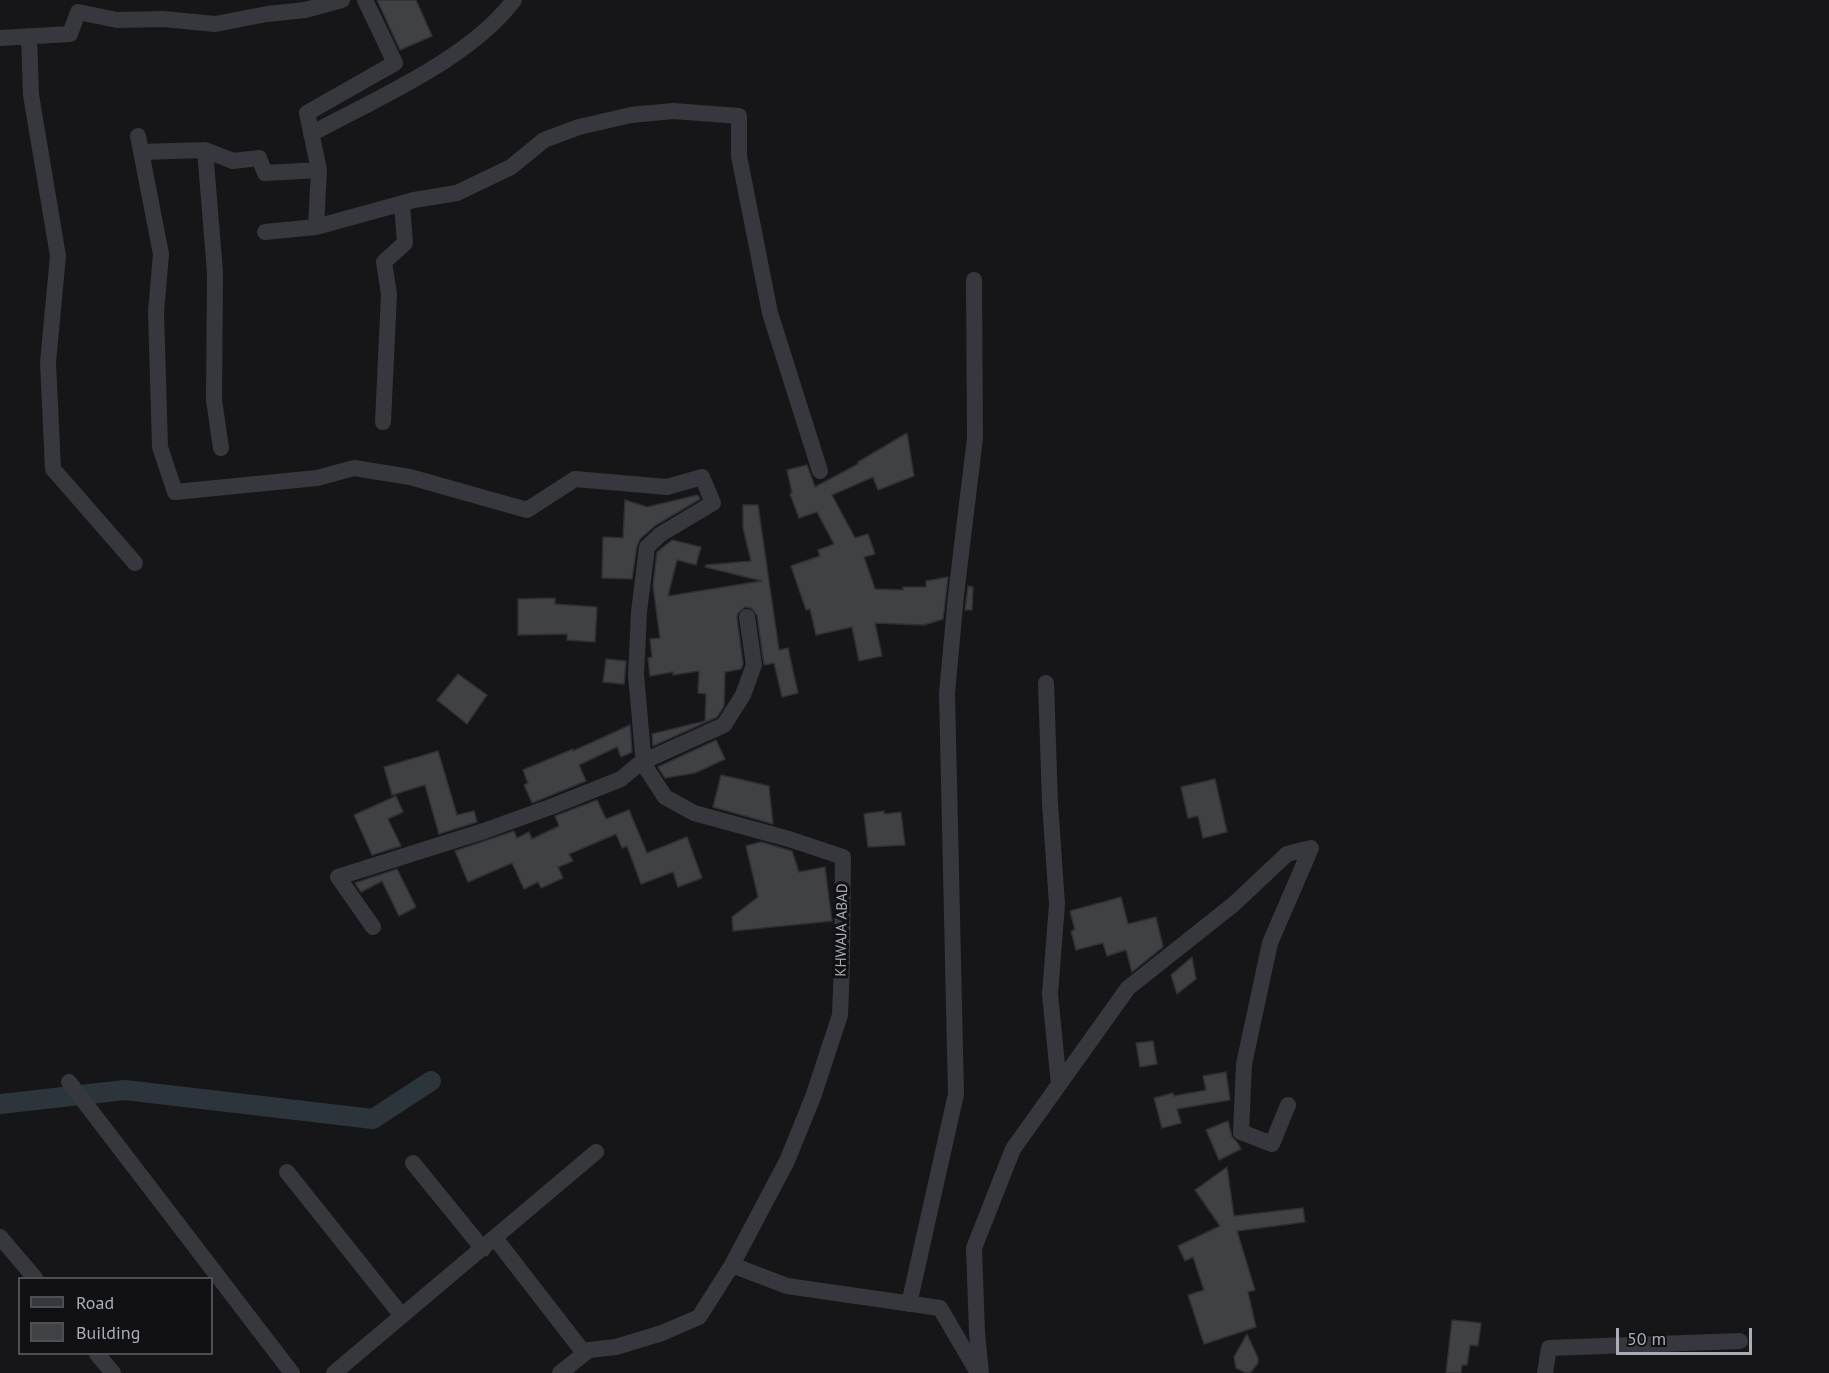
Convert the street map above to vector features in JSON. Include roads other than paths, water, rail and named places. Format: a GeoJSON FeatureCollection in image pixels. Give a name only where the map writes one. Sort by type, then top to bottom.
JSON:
{"type":"FeatureCollection","features":[{"type":"Feature","properties":{"kind":"street"},"geometry":{"type":"LineString","coordinates":[[0,38],[70,34],[78,12],[117,20],[163,19],[215,24],[267,14],[305,10],[342,0]]}},
{"type":"Feature","properties":{"kind":"street"},"geometry":{"type":"LineString","coordinates":[[316,227],[319,170],[307,113],[395,63],[365,0]]}},
{"type":"Feature","properties":{"kind":"street"},"geometry":{"type":"LineString","coordinates":[[311,134],[426,72],[477,38],[514,0]]}},
{"type":"Feature","properties":{"kind":"street"},"geometry":{"type":"LineString","coordinates":[[29,36],[31,95],[58,256],[48,362],[53,469],[135,563]]}},
{"type":"Feature","properties":{"kind":"street"},"geometry":{"type":"LineString","coordinates":[[265,232],[316,227],[402,204],[457,193],[511,167],[544,140],[579,127],[631,115],[673,111],[739,116],[739,156],[770,313],[820,471]]}},
{"type":"Feature","properties":{"kind":"street","name":"KHWAJA ABAD"},"geometry":{"type":"LineString","coordinates":[[205,150],[139,144],[161,254],[156,312],[160,447],[175,492],[317,478],[354,468],[410,477],[527,510],[575,479],[667,487],[702,477],[713,503],[661,534],[647,547],[639,612],[636,675],[644,762],[665,797],[694,813],[789,839],[843,857],[840,1015],[813,1097],[787,1161],[732,1265],[699,1317],[662,1333],[616,1347],[589,1350],[560,1373]]}},
{"type":"Feature","properties":{"kind":"street"},"geometry":{"type":"LineString","coordinates":[[221,448],[214,400],[215,272],[205,150],[233,161],[260,158],[265,173],[319,170]]}},
{"type":"Feature","properties":{"kind":"street"},"geometry":{"type":"LineString","coordinates":[[383,422],[389,294],[384,262],[405,243],[402,204]]}},
{"type":"Feature","properties":{"kind":"street"},"geometry":{"type":"LineString","coordinates":[[909,1304],[956,1094],[947,693],[975,438],[974,280]]}},
{"type":"Feature","properties":{"kind":"street"},"geometry":{"type":"LineString","coordinates":[[373,927],[338,877],[484,831],[553,806],[621,779],[644,762],[724,725],[743,695],[754,665],[747,617]]}},
{"type":"Feature","properties":{"kind":"street"},"geometry":{"type":"LineString","coordinates":[[1046,683],[1050,803],[1057,904],[1050,994],[1059,1085]]}},
{"type":"Feature","properties":{"kind":"street"},"geometry":{"type":"LineString","coordinates":[[980,1373],[974,1248],[1013,1149],[1128,988],[1234,904],[1287,854],[1311,848],[1270,943],[1244,1064],[1241,1132],[1272,1144],[1288,1105]]}},
{"type":"Feature","properties":{"kind":"street"},"geometry":{"type":"LineString","coordinates":[[69,1082],[292,1373]]}},
{"type":"Feature","properties":{"kind":"street"},"geometry":{"type":"LineString","coordinates":[[334,1373],[596,1152]]}},
{"type":"Feature","properties":{"kind":"street"},"geometry":{"type":"LineString","coordinates":[[413,1163],[489,1243],[584,1353]]}},
{"type":"Feature","properties":{"kind":"street"},"geometry":{"type":"LineString","coordinates":[[287,1172],[402,1316]]}},
{"type":"Feature","properties":{"kind":"street"},"geometry":{"type":"LineString","coordinates":[[0,1237],[33,1277]]}},
{"type":"Feature","properties":{"kind":"street"},"geometry":{"type":"LineString","coordinates":[[732,1265],[787,1286],[940,1308],[980,1373]]}},
{"type":"Feature","properties":{"kind":"street"},"geometry":{"type":"LineString","coordinates":[[1545,1373],[1548,1348],[1740,1341]]}},
{"type":"Feature","properties":{"kind":"street"},"geometry":{"type":"LineString","coordinates":[[99,1355],[113,1373]]}},
{"type":"Feature","properties":{"kind":"waterway"},"geometry":{"type":"LineString","coordinates":[[0,1104],[125,1090],[373,1119],[431,1081]]}}]}
